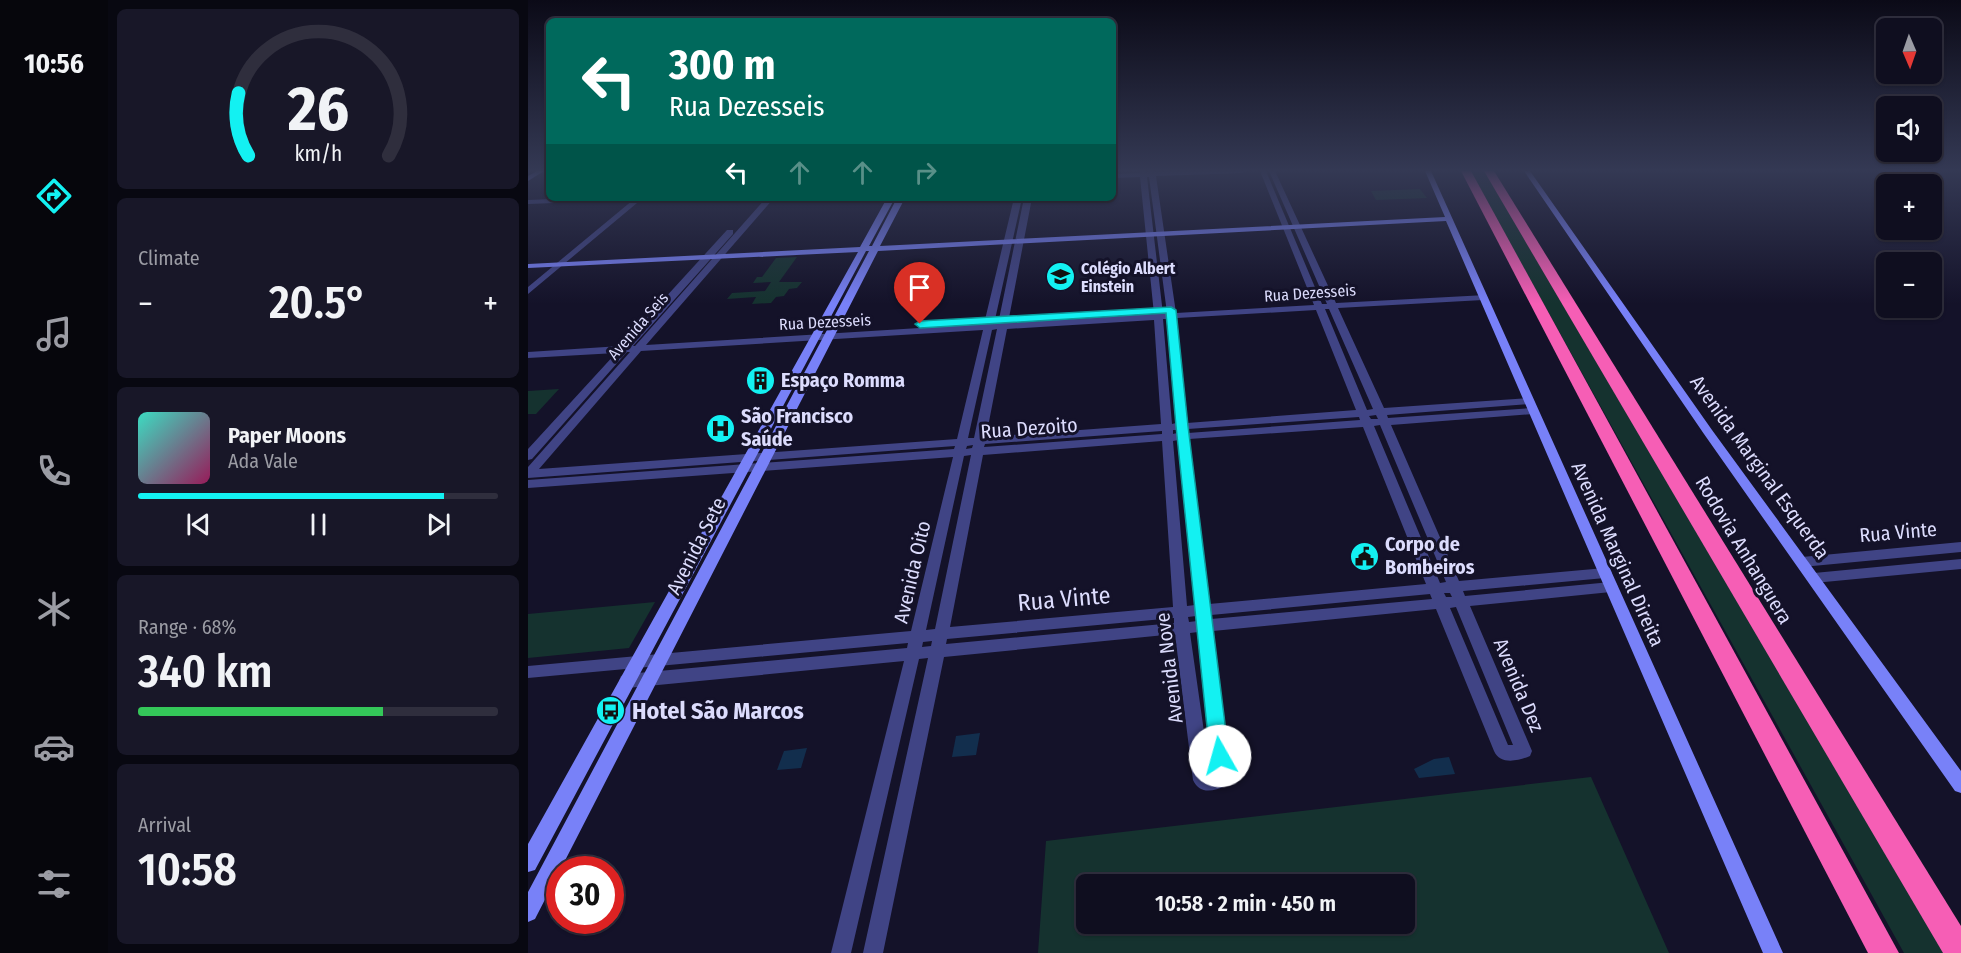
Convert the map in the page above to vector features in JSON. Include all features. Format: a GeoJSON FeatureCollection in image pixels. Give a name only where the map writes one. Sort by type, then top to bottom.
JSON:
{"type":"FeatureCollection","features":[{"type":"Feature","properties":{"kind":"highway"},"geometry":{"type":"LineString","coordinates":[[1490,215],[1884,953]]}},
{"type":"Feature","properties":{"kind":"highway","name":"Rodovia Anhanguera"},"geometry":{"type":"LineString","coordinates":[[1517,215],[1960,953]]}},
{"type":"Feature","properties":{"kind":"street"},"geometry":{"type":"LineString","coordinates":[[528,291],[609,215]]}},
{"type":"Feature","properties":{"kind":"street"},"geometry":{"type":"LineString","coordinates":[[528,282],[617,215]]}},
{"type":"Feature","properties":{"kind":"street","name":"Avenida Seis"},"geometry":{"type":"LineString","coordinates":[[528,474],[747,215]]}},
{"type":"Feature","properties":{"kind":"street","name":"Avenida Seis"},"geometry":{"type":"LineString","coordinates":[[528,456],[623,349],[638,343],[715,254],[753,215]]}},
{"type":"Feature","properties":{"kind":"street","name":"Avenida Sete"},"geometry":{"type":"LineString","coordinates":[[870,247],[884,215]]}},
{"type":"Feature","properties":{"kind":"street","name":"Avenida Sete"},"geometry":{"type":"LineString","coordinates":[[528,912],[762,461],[823,334],[870,247],[890,215]]}},
{"type":"Feature","properties":{"kind":"street","name":"Avenida Oito"},"geometry":{"type":"LineString","coordinates":[[841,953],[962,447],[996,323],[1014,239],[1016,215]]}},
{"type":"Feature","properties":{"kind":"street","name":"Avenida Oito"},"geometry":{"type":"LineString","coordinates":[[1014,239],[1022,215]]}},
{"type":"Feature","properties":{"kind":"street","name":"Avenida Nove"},"geometry":{"type":"LineString","coordinates":[[1153,215],[1158,314],[1182,620],[1202,780],[1205,783],[1222,778],[1172,313],[1155,232]]}},
{"type":"Feature","properties":{"kind":"street","name":"Avenida Dez"},"geometry":{"type":"LineString","coordinates":[[1286,215],[1291,225]]}},
{"type":"Feature","properties":{"kind":"street","name":"Avenida Dez"},"geometry":{"type":"LineString","coordinates":[[1288,215],[1325,304],[1382,416],[1524,751],[1506,753],[1502,751],[1365,417],[1325,304]]}},
{"type":"Feature","properties":{"kind":"street","name":"Avenida Marginal Esquerda"},"geometry":{"type":"LineString","coordinates":[[1558,215],[1694,413],[1961,785]]}},
{"type":"Feature","properties":{"kind":"street"},"geometry":{"type":"LineString","coordinates":[[528,261],[557,262],[1448,217]]}},
{"type":"Feature","properties":{"kind":"street","name":"Avenida Marginal Direita"},"geometry":{"type":"LineString","coordinates":[[1448,217],[1773,953]]}},
{"type":"Feature","properties":{"kind":"street"},"geometry":{"type":"LineString","coordinates":[[528,266],[557,262]]}},
{"type":"Feature","properties":{"kind":"street","name":"Rua Dezesseis"},"geometry":{"type":"LineString","coordinates":[[528,347],[823,334],[1482,294]]}},
{"type":"Feature","properties":{"kind":"street","name":"Avenida Oito"},"geometry":{"type":"LineString","coordinates":[[873,953],[941,635],[977,445],[996,323]]}},
{"type":"Feature","properties":{"kind":"street","name":"Avenida Sete"},"geometry":{"type":"LineString","coordinates":[[528,863],[745,463],[823,334]]}},
{"type":"Feature","properties":{"kind":"street"},"geometry":{"type":"LineString","coordinates":[[528,355],[623,349]]}},
{"type":"Feature","properties":{"kind":"street","name":"Rua Dezoito"},"geometry":{"type":"LineString","coordinates":[[528,484],[762,461],[1531,406]]}},
{"type":"Feature","properties":{"kind":"street","name":"Rua Dezoito"},"geometry":{"type":"LineString","coordinates":[[528,474],[745,463]]}},
{"type":"Feature","properties":{"kind":"street","name":"Rua Vinte"},"geometry":{"type":"LineString","coordinates":[[1802,562],[1961,547]]}},
{"type":"Feature","properties":{"kind":"street","name":"Rua Vinte"},"geometry":{"type":"LineString","coordinates":[[1814,578],[1961,564]]}},
{"type":"Feature","properties":{"kind":"street","name":"Rua Vinte"},"geometry":{"type":"LineString","coordinates":[[627,681],[937,651],[1455,587],[1608,580]]}},
{"type":"Feature","properties":{"kind":"street","name":"Rua Vinte"},"geometry":{"type":"LineString","coordinates":[[1203,618],[1461,602],[1608,580]]}},
{"type":"Feature","properties":{"kind":"street","name":"Rua Vinte"},"geometry":{"type":"LineString","coordinates":[[528,672],[941,635],[1182,620]]}},
{"type":"Feature","properties":{"kind":"green space"},"geometry":{"type":"Polygon","coordinates":[[[1495,215],[1511,215],[1944,953],[1904,953],[1495,215]]]}},
{"type":"Feature","properties":{"kind":"green space"},"geometry":{"type":"Polygon","coordinates":[[[797,257],[779,282],[802,282],[797,288],[789,289],[784,296],[776,297],[771,303],[752,304],[756,297],[727,299],[732,293],[765,291],[771,282],[753,283],[757,277],[762,277],[776,258],[797,257]]]}},
{"type":"Feature","properties":{"kind":"green space"},"geometry":{"type":"Polygon","coordinates":[[[559,389],[536,414],[528,414],[528,391],[559,389]]]}},
{"type":"Feature","properties":{"kind":"green space"},"geometry":{"type":"Polygon","coordinates":[[[655,602],[629,648],[528,658],[528,614],[655,602]]]}},
{"type":"Feature","properties":{"kind":"green space"},"geometry":{"type":"Polygon","coordinates":[[[1591,777],[1669,953],[1038,953],[1046,841],[1591,777]]]}},
{"type":"Feature","properties":{"kind":"water"},"geometry":{"type":"Polygon","coordinates":[[[980,733],[976,755],[952,757],[956,736],[980,733]]]}},
{"type":"Feature","properties":{"kind":"water"},"geometry":{"type":"Polygon","coordinates":[[[807,748],[801,768],[777,770],[784,751],[807,748]]]}},
{"type":"Feature","properties":{"kind":"water"},"geometry":{"type":"Polygon","coordinates":[[[1449,757],[1455,774],[1419,778],[1414,769],[1434,759],[1449,757]]]}},
{"type":"Feature","properties":{"kind":"place","name":"Colégio Albert Einstein"},"geometry":{"type":"Point","coordinates":[1060,277]}},
{"type":"Feature","properties":{"kind":"place","name":"Espaço Romma"},"geometry":{"type":"Point","coordinates":[760,380]}},
{"type":"Feature","properties":{"kind":"place","name":"São Francisco Saúde"},"geometry":{"type":"Point","coordinates":[720,428]}},
{"type":"Feature","properties":{"kind":"place","name":"Corpo de Bombeiros"},"geometry":{"type":"Point","coordinates":[1364,556]}},
{"type":"Feature","properties":{"kind":"place","name":"Hotel São Marcos"},"geometry":{"type":"Point","coordinates":[611,711]}},
{"type":"Feature","properties":{"kind":"route"},"geometry":{"type":"LineString","coordinates":[[920,324],[1171,310],[1220,756]]}}]}
